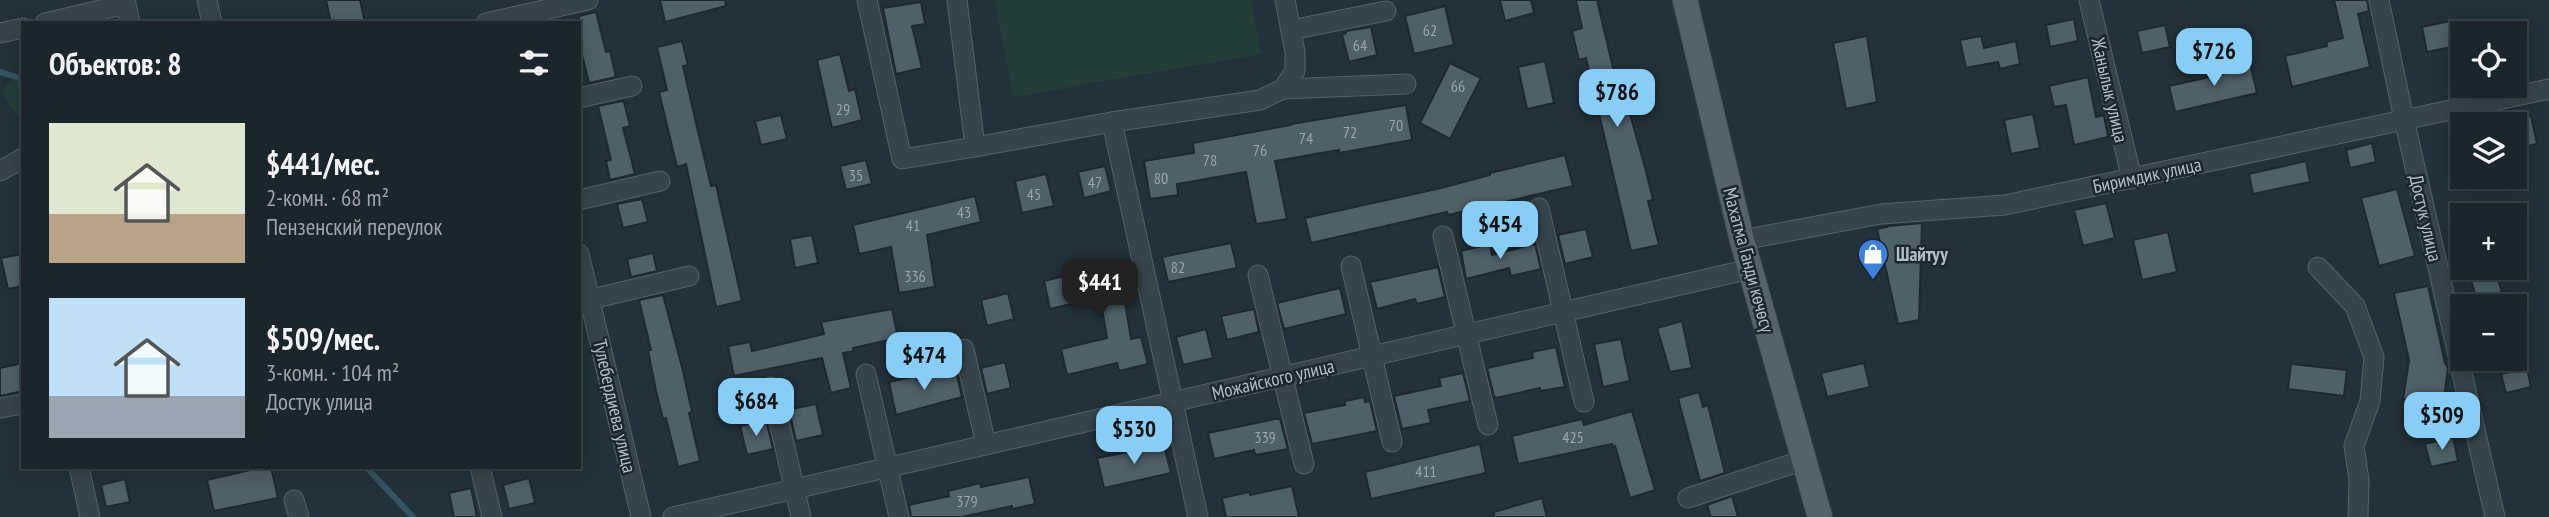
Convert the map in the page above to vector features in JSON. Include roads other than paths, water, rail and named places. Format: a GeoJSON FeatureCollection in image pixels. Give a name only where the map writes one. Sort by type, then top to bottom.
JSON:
{"type":"FeatureCollection","features":[{"type":"Feature","properties":{"kind":"main road","name":"Махатма Ганди көчөсү"},"geometry":{"type":"LineString","coordinates":[[1685,0],[1742,240],[1820,517]]}},
{"type":"Feature","properties":{"kind":"street"},"geometry":{"type":"LineString","coordinates":[[207,0],[212,21]]}},
{"type":"Feature","properties":{"kind":"street"},"geometry":{"type":"LineString","coordinates":[[493,21],[523,12],[588,0]]}},
{"type":"Feature","properties":{"kind":"street"},"geometry":{"type":"LineString","coordinates":[[867,0],[902,159],[1112,122],[1260,100],[1283,89],[1406,84]]}},
{"type":"Feature","properties":{"kind":"street"},"geometry":{"type":"LineString","coordinates":[[957,0],[975,146]]}},
{"type":"Feature","properties":{"kind":"street"},"geometry":{"type":"LineString","coordinates":[[1283,89],[1295,71],[1285,0]]}},
{"type":"Feature","properties":{"kind":"street","name":"Жанылык улица"},"geometry":{"type":"LineString","coordinates":[[2089,0],[2132,179]]}},
{"type":"Feature","properties":{"kind":"street","name":"Достук улица"},"geometry":{"type":"LineString","coordinates":[[2379,0],[2495,517]]}},
{"type":"Feature","properties":{"kind":"street"},"geometry":{"type":"LineString","coordinates":[[54,21],[126,4],[130,21]]}},
{"type":"Feature","properties":{"kind":"street"},"geometry":{"type":"LineString","coordinates":[[1291,30],[1386,11]]}},
{"type":"Feature","properties":{"kind":"street"},"geometry":{"type":"LineString","coordinates":[[0,33],[21,28]]}},
{"type":"Feature","properties":{"kind":"street"},"geometry":{"type":"LineString","coordinates":[[581,98],[632,86]]}},
{"type":"Feature","properties":{"kind":"street","name":"Биримдик улица"},"geometry":{"type":"LineString","coordinates":[[1742,240],[1881,214],[2005,205],[2549,89]]}},
{"type":"Feature","properties":{"kind":"street"},"geometry":{"type":"LineString","coordinates":[[1112,122],[1198,517]]}},
{"type":"Feature","properties":{"kind":"street"},"geometry":{"type":"LineString","coordinates":[[0,172],[21,159]]}},
{"type":"Feature","properties":{"kind":"street"},"geometry":{"type":"LineString","coordinates":[[581,200],[660,181]]}},
{"type":"Feature","properties":{"kind":"street"},"geometry":{"type":"LineString","coordinates":[[1539,208],[1584,402]]}},
{"type":"Feature","properties":{"kind":"street"},"geometry":{"type":"LineString","coordinates":[[1443,236],[1488,425]]}},
{"type":"Feature","properties":{"kind":"street"},"geometry":{"type":"LineString","coordinates":[[1351,266],[1392,442]]}},
{"type":"Feature","properties":{"kind":"street"},"geometry":{"type":"LineString","coordinates":[[2318,267],[2354,306],[2374,357],[2370,401],[2354,446],[2358,517]]}},
{"type":"Feature","properties":{"kind":"street","name":"Можайского улица"},"geometry":{"type":"LineString","coordinates":[[673,517],[1750,269]]}},
{"type":"Feature","properties":{"kind":"street","name":"Тулебердиева улица"},"geometry":{"type":"LineString","coordinates":[[581,270],[585,301],[641,517]]}},
{"type":"Feature","properties":{"kind":"street"},"geometry":{"type":"LineString","coordinates":[[1258,275],[1304,464]]}},
{"type":"Feature","properties":{"kind":"street"},"geometry":{"type":"LineString","coordinates":[[585,301],[689,276]]}},
{"type":"Feature","properties":{"kind":"street"},"geometry":{"type":"LineString","coordinates":[[964,349],[986,445]]}},
{"type":"Feature","properties":{"kind":"street"},"geometry":{"type":"LineString","coordinates":[[866,374],[899,517]]}},
{"type":"Feature","properties":{"kind":"street"},"geometry":{"type":"LineString","coordinates":[[771,387],[801,517]]}},
{"type":"Feature","properties":{"kind":"street"},"geometry":{"type":"LineString","coordinates":[[0,408],[21,404]]}},
{"type":"Feature","properties":{"kind":"street"},"geometry":{"type":"LineString","coordinates":[[1688,498],[1804,460]]}},
{"type":"Feature","properties":{"kind":"street"},"geometry":{"type":"LineString","coordinates":[[79,469],[90,517]]}},
{"type":"Feature","properties":{"kind":"street"},"geometry":{"type":"LineString","coordinates":[[480,469],[492,517]]}},
{"type":"Feature","properties":{"kind":"waterway"},"geometry":{"type":"LineString","coordinates":[[0,72],[21,78]]}},
{"type":"Feature","properties":{"kind":"waterway"},"geometry":{"type":"LineString","coordinates":[[368,469],[413,517]]}},
{"type":"Feature","properties":{"kind":"place","name":"Шайтуу"},"geometry":{"type":"Point","coordinates":[1873,281]}}]}
